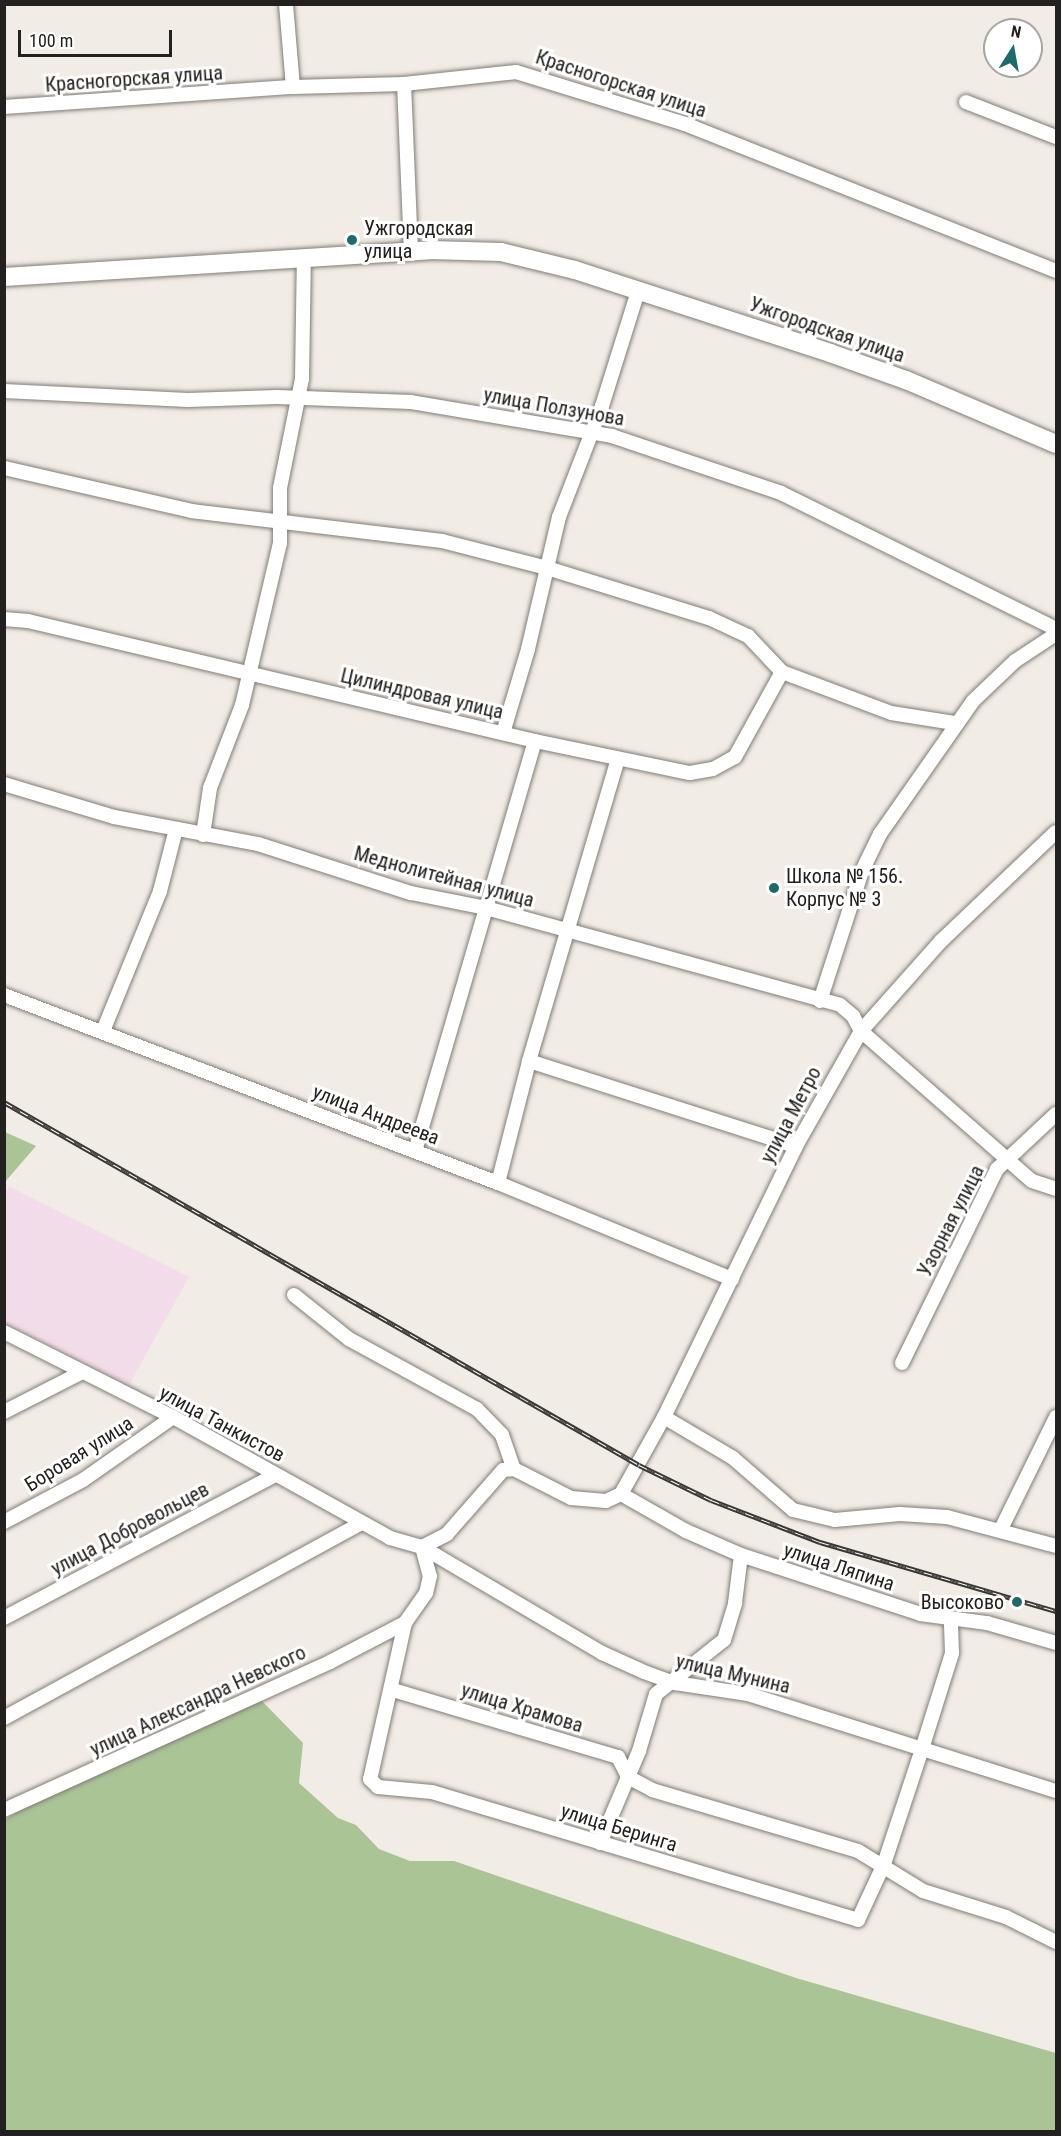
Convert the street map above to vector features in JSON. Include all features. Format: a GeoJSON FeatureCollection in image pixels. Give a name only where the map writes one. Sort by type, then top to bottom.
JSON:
{"type":"FeatureCollection","features":[{"type":"Feature","properties":{"kind":"main road","name":"Ужгородская улица"},"geometry":{"type":"LineString","coordinates":[[4,277],[411,251],[501,252],[638,291],[906,380],[1056,444]]}},
{"type":"Feature","properties":{"kind":"street"},"geometry":{"type":"LineString","coordinates":[[286,4],[293,87]]}},
{"type":"Feature","properties":{"kind":"street","name":"Красногорская улица"},"geometry":{"type":"LineString","coordinates":[[4,107],[293,87],[404,84],[516,72],[529,74],[685,124],[1056,271]]}},
{"type":"Feature","properties":{"kind":"street"},"geometry":{"type":"LineString","coordinates":[[404,84],[411,251]]}},
{"type":"Feature","properties":{"kind":"street"},"geometry":{"type":"LineString","coordinates":[[966,102],[1056,137]]}},
{"type":"Feature","properties":{"kind":"street"},"geometry":{"type":"LineString","coordinates":[[203,835],[210,788],[232,738],[277,562],[280,488],[299,398],[304,257]]}},
{"type":"Feature","properties":{"kind":"street"},"geometry":{"type":"LineString","coordinates":[[503,733],[528,649],[559,517],[591,434],[638,291]]}},
{"type":"Feature","properties":{"kind":"street","name":"улица Ползунова"},"geometry":{"type":"LineString","coordinates":[[4,391],[188,400],[299,398],[411,402],[639,443],[712,472],[781,493],[1056,632]]}},
{"type":"Feature","properties":{"kind":"street"},"geometry":{"type":"LineString","coordinates":[[4,468],[169,507],[442,541],[547,568],[709,618],[748,636],[782,672],[891,713],[954,723]]}},
{"type":"Feature","properties":{"kind":"street","name":"Цилиндровая улица"},"geometry":{"type":"LineString","coordinates":[[4,619],[535,741],[690,773],[713,769],[735,757],[782,672]]}},
{"type":"Feature","properties":{"kind":"street"},"geometry":{"type":"LineString","coordinates":[[820,1001],[827,970],[867,861],[880,834],[954,723],[1015,661],[1056,632]]}},
{"type":"Feature","properties":{"kind":"street"},"geometry":{"type":"LineString","coordinates":[[415,1151],[535,741]]}},
{"type":"Feature","properties":{"kind":"street"},"geometry":{"type":"LineString","coordinates":[[498,1183],[529,1061],[618,759]]}},
{"type":"Feature","properties":{"kind":"street","name":"Меднолитейная улица"},"geometry":{"type":"LineString","coordinates":[[4,784],[114,817],[258,844],[411,893],[486,908],[840,1005],[853,1016],[861,1030],[1032,1181],[1056,1190]]}},
{"type":"Feature","properties":{"kind":"street"},"geometry":{"type":"LineString","coordinates":[[103,1031],[160,891],[176,829]]}},
{"type":"Feature","properties":{"kind":"street","name":"улица Метро"},"geometry":{"type":"LineString","coordinates":[[621,1494],[636,1471],[664,1417],[796,1146],[861,1030],[941,941],[1056,832]]}},
{"type":"Feature","properties":{"kind":"street","name":"улица Андреева"},"geometry":{"type":"LineString","coordinates":[[4,995],[498,1183],[732,1278]]}},
{"type":"Feature","properties":{"kind":"street"},"geometry":{"type":"LineString","coordinates":[[529,1061],[796,1146]]}},
{"type":"Feature","properties":{"kind":"street","name":"Узорная улица"},"geometry":{"type":"LineString","coordinates":[[902,1363],[997,1169],[1056,1114]]}},
{"type":"Feature","properties":{"kind":"street"},"geometry":{"type":"LineString","coordinates":[[294,1294],[349,1339],[477,1409],[502,1435],[514,1469],[571,1498],[606,1501],[621,1494]]}},
{"type":"Feature","properties":{"kind":"street","name":"улица Танкистов"},"geometry":{"type":"LineString","coordinates":[[4,1332],[173,1417],[390,1539],[422,1547]]}},
{"type":"Feature","properties":{"kind":"street"},"geometry":{"type":"LineString","coordinates":[[4,1412],[82,1372]]}},
{"type":"Feature","properties":{"kind":"street","name":"Боровая улица"},"geometry":{"type":"LineString","coordinates":[[4,1522],[83,1480],[173,1417]]}},
{"type":"Feature","properties":{"kind":"street"},"geometry":{"type":"LineString","coordinates":[[664,1417],[733,1458],[793,1510],[835,1520],[900,1514],[947,1517],[1001,1529],[1056,1546]]}},
{"type":"Feature","properties":{"kind":"street"},"geometry":{"type":"LineString","coordinates":[[1001,1529],[1056,1417]]}},
{"type":"Feature","properties":{"kind":"street"},"geometry":{"type":"LineString","coordinates":[[393,1690],[405,1623],[426,1593],[430,1576],[422,1547],[447,1534],[495,1476],[514,1469]]}},
{"type":"Feature","properties":{"kind":"street","name":"улица Добровольцев"},"geometry":{"type":"LineString","coordinates":[[4,1618],[274,1475]]}},
{"type":"Feature","properties":{"kind":"street","name":"улица Ляпина"},"geometry":{"type":"LineString","coordinates":[[621,1494],[686,1531],[741,1555],[920,1614],[951,1620],[987,1623],[1056,1643]]}},
{"type":"Feature","properties":{"kind":"street"},"geometry":{"type":"LineString","coordinates":[[4,1718],[362,1523]]}},
{"type":"Feature","properties":{"kind":"street","name":"улица Мунина"},"geometry":{"type":"LineString","coordinates":[[422,1547],[602,1653],[672,1682],[748,1694],[1056,1791]]}},
{"type":"Feature","properties":{"kind":"street"},"geometry":{"type":"LineString","coordinates":[[600,1843],[628,1777],[656,1694],[724,1640],[735,1603],[741,1555]]}},
{"type":"Feature","properties":{"kind":"street"},"geometry":{"type":"LineString","coordinates":[[884,1864],[952,1653],[951,1620]]}},
{"type":"Feature","properties":{"kind":"street","name":"улица Александра Невского"},"geometry":{"type":"LineString","coordinates":[[4,1810],[330,1662],[405,1623]]}},
{"type":"Feature","properties":{"kind":"street","name":"улица Храмова"},"geometry":{"type":"LineString","coordinates":[[393,1690],[618,1757],[628,1777]]}},
{"type":"Feature","properties":{"kind":"street","name":"улица Беринга"},"geometry":{"type":"LineString","coordinates":[[393,1690],[370,1779],[378,1787],[432,1792],[858,1920],[884,1864]]}},
{"type":"Feature","properties":{"kind":"street"},"geometry":{"type":"LineString","coordinates":[[628,1777],[652,1790],[812,1835],[858,1851],[884,1864],[923,1891],[1006,1917],[1056,1942]]}},
{"type":"Feature","properties":{"kind":"shaded area"},"geometry":{"type":"Polygon","coordinates":[[[10,1187],[189,1277],[129,1385],[5,1322],[4,1192],[10,1187]]]}},
{"type":"Feature","properties":{"kind":"green space"},"geometry":{"type":"Polygon","coordinates":[[[5,1132],[36,1146],[5,1182],[5,1132]]]}},
{"type":"Feature","properties":{"kind":"green space"},"geometry":{"type":"Polygon","coordinates":[[[257,1696],[303,1743],[299,1783],[338,1818],[356,1825],[379,1849],[410,1861],[454,1861],[796,1978],[1056,2053],[1056,2131],[5,2131],[4,1820],[113,1758],[257,1696]]]}},
{"type":"Feature","properties":{"kind":"railway"},"geometry":{"type":"LineString","coordinates":[[4,1102],[639,1465],[711,1500],[820,1542],[1056,1611]]}},
{"type":"Feature","properties":{"kind":"place","name":"Ужгородская улица"},"geometry":{"type":"Point","coordinates":[352,240]}},
{"type":"Feature","properties":{"kind":"place","name":"Школа № 156. Корпус № 3"},"geometry":{"type":"Point","coordinates":[774,888]}},
{"type":"Feature","properties":{"kind":"place","name":"Высоково"},"geometry":{"type":"Point","coordinates":[1017,1602]}}]}
